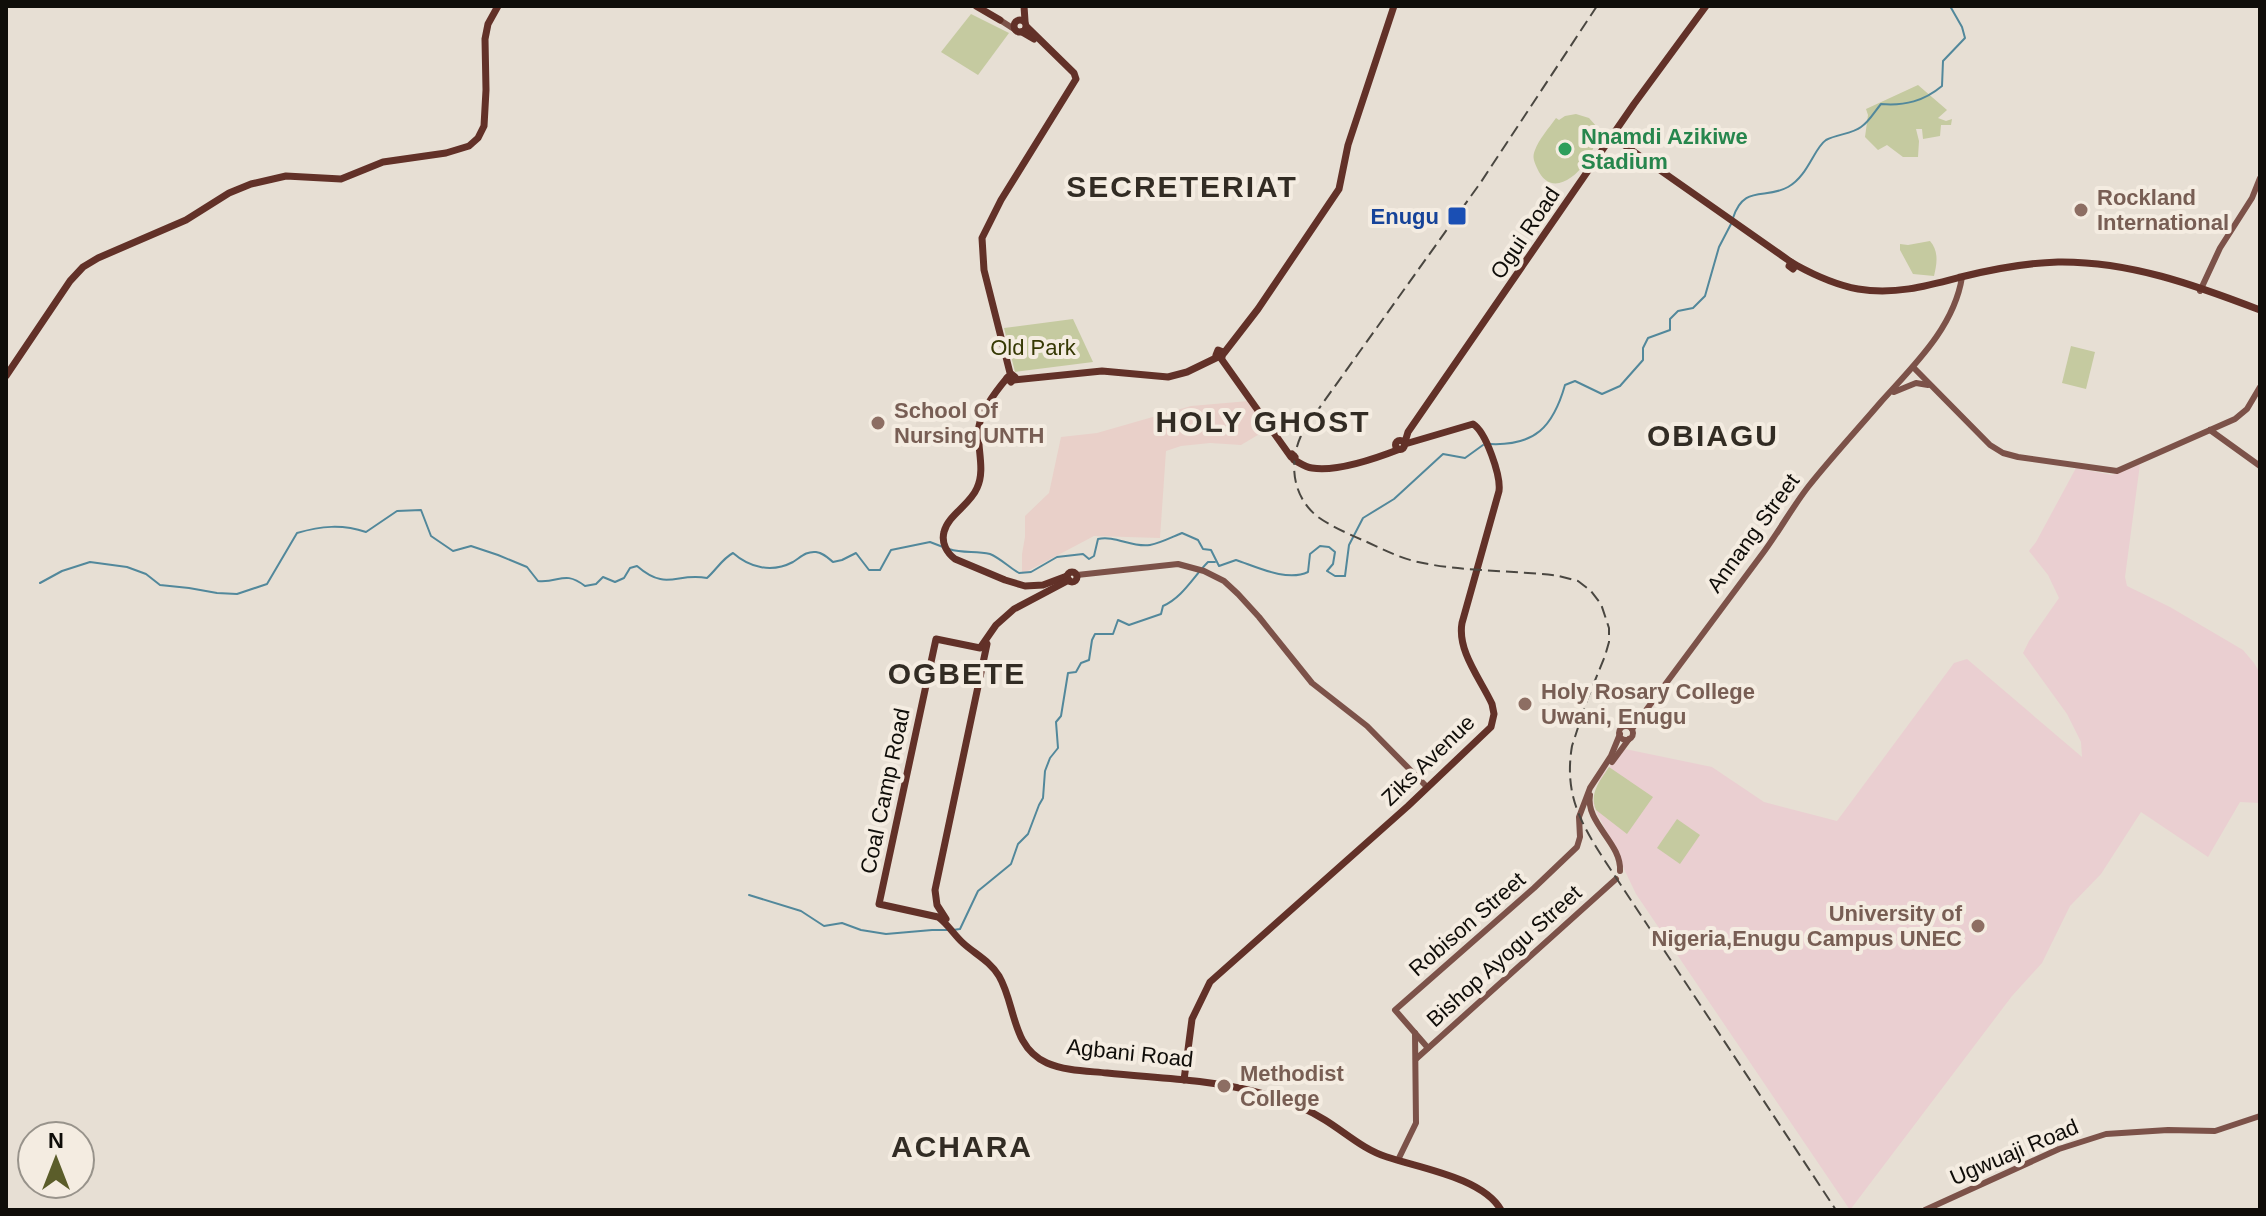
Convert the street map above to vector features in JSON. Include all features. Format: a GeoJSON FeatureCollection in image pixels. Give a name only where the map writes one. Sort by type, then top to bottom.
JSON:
{"type":"FeatureCollection","features":[{"type":"Feature","properties":{"kind":"main road"},"geometry":{"type":"LineString","coordinates":[[6,376],[74,277],[85,265],[98,258],[186,220],[229,193],[251,184],[286,176],[341,179],[383,162],[452,152],[474,142],[484,123],[485,39],[488,24],[498,6]]}},
{"type":"Feature","properties":{"kind":"main road"},"geometry":{"type":"LineString","coordinates":[[976,6],[1000,20],[1020,26],[1075,74],[1076,79],[1003,196],[982,238],[984,270],[1010,376]]}},
{"type":"Feature","properties":{"kind":"main road"},"geometry":{"type":"LineString","coordinates":[[1020,26],[1022,6]]}},
{"type":"Feature","properties":{"kind":"main road"},"geometry":{"type":"LineString","coordinates":[[1392,6],[1348,145],[1339,189],[1247,322],[1220,354],[1188,372],[1164,376],[1100,371],[1010,376],[991,400],[980,423],[979,485],[946,527],[943,536],[947,548],[961,559],[1021,582],[1043,582],[1170,564],[1200,570],[1230,586],[1312,683],[1378,736],[1426,786]]}},
{"type":"Feature","properties":{"kind":"main road","name":"Ogui Road"},"geometry":{"type":"LineString","coordinates":[[1401,444],[1704,6]]}},
{"type":"Feature","properties":{"kind":"main road"},"geometry":{"type":"LineString","coordinates":[[1070,86],[1081,83]]}},
{"type":"Feature","properties":{"kind":"main road"},"geometry":{"type":"LineString","coordinates":[[1612,138],[1793,265],[1830,284],[1871,294],[1914,292],[2026,264],[2085,262],[2151,273],[2203,288],[2260,311]]}},
{"type":"Feature","properties":{"kind":"main road"},"geometry":{"type":"LineString","coordinates":[[2203,288],[2220,248],[2252,198],[2260,178]]}},
{"type":"Feature","properties":{"kind":"main road"},"geometry":{"type":"LineString","coordinates":[[2203,288],[2260,187]]}},
{"type":"Feature","properties":{"kind":"main road","name":"Annang Street"},"geometry":{"type":"LineString","coordinates":[[1632,729],[1810,485],[1911,369],[1945,324],[1959,296],[1962,279]]}},
{"type":"Feature","properties":{"kind":"main road"},"geometry":{"type":"LineString","coordinates":[[1220,354],[1293,457],[1308,467],[1345,465],[1401,444]]}},
{"type":"Feature","properties":{"kind":"main road"},"geometry":{"type":"LineString","coordinates":[[1911,369],[1994,448],[2030,459],[2117,471],[2243,413],[2260,387]]}},
{"type":"Feature","properties":{"kind":"main road"},"geometry":{"type":"LineString","coordinates":[[1887,396],[1919,379]]}},
{"type":"Feature","properties":{"kind":"main road","name":"Ziks Avenue"},"geometry":{"type":"LineString","coordinates":[[1182,1078],[1189,1018],[1207,981],[1426,786],[1488,726],[1490,705],[1464,655],[1458,636],[1461,614],[1497,488],[1480,429],[1472,424],[1401,444]]}},
{"type":"Feature","properties":{"kind":"main road"},"geometry":{"type":"LineString","coordinates":[[2214,428],[2260,464]]}},
{"type":"Feature","properties":{"kind":"main road","name":"Ziks Avenue"},"geometry":{"type":"LineString","coordinates":[[1182,1078],[1192,1019],[1210,982],[1454,764],[1491,727],[1494,714],[1492,704],[1465,649],[1461,634],[1500,486],[1487,453]]}},
{"type":"Feature","properties":{"kind":"main road"},"geometry":{"type":"LineString","coordinates":[[940,915],[935,890],[986,645],[998,627],[1013,613],[1070,577]]}},
{"type":"Feature","properties":{"kind":"main road","name":"Coal Camp Road"},"geometry":{"type":"LineString","coordinates":[[940,915],[879,904],[936,639],[980,648],[996,625],[1014,609],[1070,577]]}},
{"type":"Feature","properties":{"kind":"main road"},"geometry":{"type":"LineString","coordinates":[[1587,801],[1611,756],[1624,727],[1632,729],[1633,735],[1629,739],[1593,788],[1587,801],[1618,859],[1620,871]]}},
{"type":"Feature","properties":{"kind":"main road"},"geometry":{"type":"LineString","coordinates":[[1620,734],[1623,739],[1629,739]]}},
{"type":"Feature","properties":{"kind":"main road","name":"Robison Street"},"geometry":{"type":"LineString","coordinates":[[1415,1033],[1395,1010],[1579,845],[1578,819],[1587,801]]}},
{"type":"Feature","properties":{"kind":"main road","name":"Bishop Ayogu Street"},"geometry":{"type":"LineString","coordinates":[[1416,1059],[1616,879]]}},
{"type":"Feature","properties":{"kind":"main road","name":"Agbani Road"},"geometry":{"type":"LineString","coordinates":[[940,915],[952,930],[986,957],[998,971],[1008,991],[1019,1030],[1042,1057],[1065,1065],[1244,1086],[1289,1099],[1326,1117],[1368,1146],[1399,1159],[1443,1170],[1477,1185],[1498,1199],[1502,1210]]}},
{"type":"Feature","properties":{"kind":"main road"},"geometry":{"type":"LineString","coordinates":[[1415,1033],[1428,1048]]}},
{"type":"Feature","properties":{"kind":"main road"},"geometry":{"type":"LineString","coordinates":[[1399,1159],[1416,1123],[1415,1033]]}},
{"type":"Feature","properties":{"kind":"main road","name":"Ugwuaji Road"},"geometry":{"type":"LineString","coordinates":[[1925,1210],[2059,1149],[2106,1134],[2215,1131],[2260,1116]]}},
{"type":"Feature","properties":{"kind":"shaded area"},"geometry":{"type":"Polygon","coordinates":[[[1249,401],[1268,429],[1241,445],[1210,443],[1166,451],[1160,538],[1094,536],[1022,574],[1025,516],[1049,493],[1061,437],[1097,433],[1191,406],[1249,401]]]}},
{"type":"Feature","properties":{"kind":"shaded area"},"geometry":{"type":"Polygon","coordinates":[[[2140,464],[2125,577],[2127,586],[2243,650],[2254,663],[2260,673],[2260,803],[2240,802],[2208,857],[2141,812],[2101,874],[2070,906],[2042,963],[2012,996],[1850,1210],[1636,894],[1593,804],[1600,777],[1625,749],[1712,767],[1764,802],[1837,821],[1954,663],[1967,659],[2082,757],[2081,742],[2067,714],[2023,653],[2059,598],[2048,575],[2029,551],[2076,468],[2112,475],[2140,464]]]}},
{"type":"Feature","properties":{"kind":"green space"},"geometry":{"type":"Polygon","coordinates":[[[971,14],[1009,33],[978,75],[941,52],[971,14]]]}},
{"type":"Feature","properties":{"kind":"green space"},"geometry":{"type":"Polygon","coordinates":[[[1918,85],[1947,110],[1938,118],[1946,121],[1952,119],[1951,125],[1941,125],[1940,136],[1923,139],[1922,129],[1916,129],[1918,157],[1903,157],[1887,145],[1878,150],[1865,137],[1866,109],[1918,85]]]}},
{"type":"Feature","properties":{"kind":"green space","name":"Nnamdi Azikiwe Stadium"},"geometry":{"type":"Polygon","coordinates":[[[1576,114],[1589,118],[1597,127],[1596,139],[1585,164],[1565,181],[1555,183],[1545,179],[1537,168],[1534,152],[1556,118],[1559,120],[1576,114]]]}},
{"type":"Feature","properties":{"kind":"green space"},"geometry":{"type":"Polygon","coordinates":[[[1930,241],[1936,253],[1934,276],[1913,274],[1900,244],[1930,241]]]}},
{"type":"Feature","properties":{"kind":"green space","name":"Old Park"},"geometry":{"type":"Polygon","coordinates":[[[1073,319],[1093,362],[1015,372],[1004,328],[1073,319]]]}},
{"type":"Feature","properties":{"kind":"green space"},"geometry":{"type":"Polygon","coordinates":[[[2071,346],[2095,352],[2086,389],[2062,383],[2071,346]]]}},
{"type":"Feature","properties":{"kind":"green space"},"geometry":{"type":"Polygon","coordinates":[[[1609,767],[1653,797],[1627,834],[1596,810],[1594,804],[1596,787],[1609,767]]]}},
{"type":"Feature","properties":{"kind":"green space"},"geometry":{"type":"Polygon","coordinates":[[[1677,819],[1700,835],[1680,864],[1657,848],[1677,819]]]}},
{"type":"Feature","properties":{"kind":"waterway"},"geometry":{"type":"LineString","coordinates":[[1733,218],[1738,207],[1749,197],[1779,191],[1795,182],[1826,140],[1861,127],[1881,104],[1914,101],[1942,86],[1943,61],[1965,38],[1950,6]]}},
{"type":"Feature","properties":{"kind":"waterway"},"geometry":{"type":"LineString","coordinates":[[1490,444],[1519,442],[1540,431],[1555,412],[1565,385],[1575,381],[1602,394],[1620,386],[1643,360],[1643,348],[1648,338],[1670,330],[1670,319],[1678,311],[1693,308],[1705,296],[1719,247],[1731,224]]}},
{"type":"Feature","properties":{"kind":"waterway"},"geometry":{"type":"LineString","coordinates":[[949,549],[990,554],[1019,573],[1031,572],[1057,557],[1083,554],[1089,559],[1094,556],[1098,539],[1150,545],[1182,533],[1198,540],[1203,549],[1211,550],[1219,566],[1236,560],[1262,570],[1291,575],[1308,572],[1310,554],[1320,546],[1329,547],[1335,552],[1333,564],[1327,571],[1335,576],[1345,576],[1349,545],[1363,518],[1394,499],[1443,454],[1465,458],[1483,445]]}},
{"type":"Feature","properties":{"kind":"waterway"},"geometry":{"type":"LineString","coordinates":[[40,583],[62,571],[90,562],[127,567],[146,574],[160,585],[237,594],[267,584],[297,533],[332,527],[366,532],[397,511],[421,510],[431,536],[453,551],[471,546],[527,567],[538,581],[567,578],[585,586],[596,584],[603,577],[615,582],[624,578],[630,568],[637,566],[647,574],[664,580],[707,578],[733,553],[754,565],[769,568],[793,562],[809,552],[821,553],[833,562],[856,553],[869,570],[880,570],[891,550],[930,542],[943,547]]}},
{"type":"Feature","properties":{"kind":"waterway"},"geometry":{"type":"LineString","coordinates":[[953,930],[960,929],[978,891],[1011,864],[1018,844],[1028,834],[1043,798],[1045,771],[1058,748],[1056,722],[1061,716],[1068,673],[1076,672],[1081,663],[1089,660],[1095,634],[1113,634],[1118,620],[1129,625],[1161,614],[1163,606],[1182,592],[1208,562],[1215,562]]}},
{"type":"Feature","properties":{"kind":"waterway"},"geometry":{"type":"LineString","coordinates":[[749,895],[801,911],[824,926],[842,923],[886,934],[947,930]]}},
{"type":"Feature","properties":{"kind":"railway"},"geometry":{"type":"LineString","coordinates":[[1597,6],[1481,182],[1305,428],[1294,463],[1297,487],[1318,517],[1392,554],[1435,565],[1559,576],[1578,581],[1601,604],[1609,628],[1609,642],[1572,746],[1570,763],[1572,793],[1581,820],[1836,1210]]}},
{"type":"Feature","properties":{"kind":"place","name":"Nnamdi Azikiwe Stadium"},"geometry":{"type":"Point","coordinates":[1565,149]}},
{"type":"Feature","properties":{"kind":"place","name":"Rockland International"},"geometry":{"type":"Point","coordinates":[2081,210]}},
{"type":"Feature","properties":{"kind":"place","name":"Enugu"},"geometry":{"type":"Point","coordinates":[1457,216]}},
{"type":"Feature","properties":{"kind":"place","name":"School Of Nursing UNTH"},"geometry":{"type":"Point","coordinates":[878,423]}},
{"type":"Feature","properties":{"kind":"place","name":"Holy Rosary College Uwani, Enugu"},"geometry":{"type":"Point","coordinates":[1525,704]}},
{"type":"Feature","properties":{"kind":"place","name":"University of Nigeria,Enugu Campus UNEC"},"geometry":{"type":"Point","coordinates":[1978,926]}},
{"type":"Feature","properties":{"kind":"place","name":"Methodist College"},"geometry":{"type":"Point","coordinates":[1224,1086]}},
{"type":"Feature","properties":{"kind":"district","name":"SECRETERIAT"},"geometry":{"type":"Point","coordinates":[1182,186]}},
{"type":"Feature","properties":{"kind":"district","name":"HOLY GHOST"},"geometry":{"type":"Point","coordinates":[1263,421]}},
{"type":"Feature","properties":{"kind":"district","name":"OBIAGU"},"geometry":{"type":"Point","coordinates":[1713,435]}},
{"type":"Feature","properties":{"kind":"district","name":"OGBETE"},"geometry":{"type":"Point","coordinates":[957,673]}},
{"type":"Feature","properties":{"kind":"district","name":"ACHARA"},"geometry":{"type":"Point","coordinates":[962,1146]}}]}
